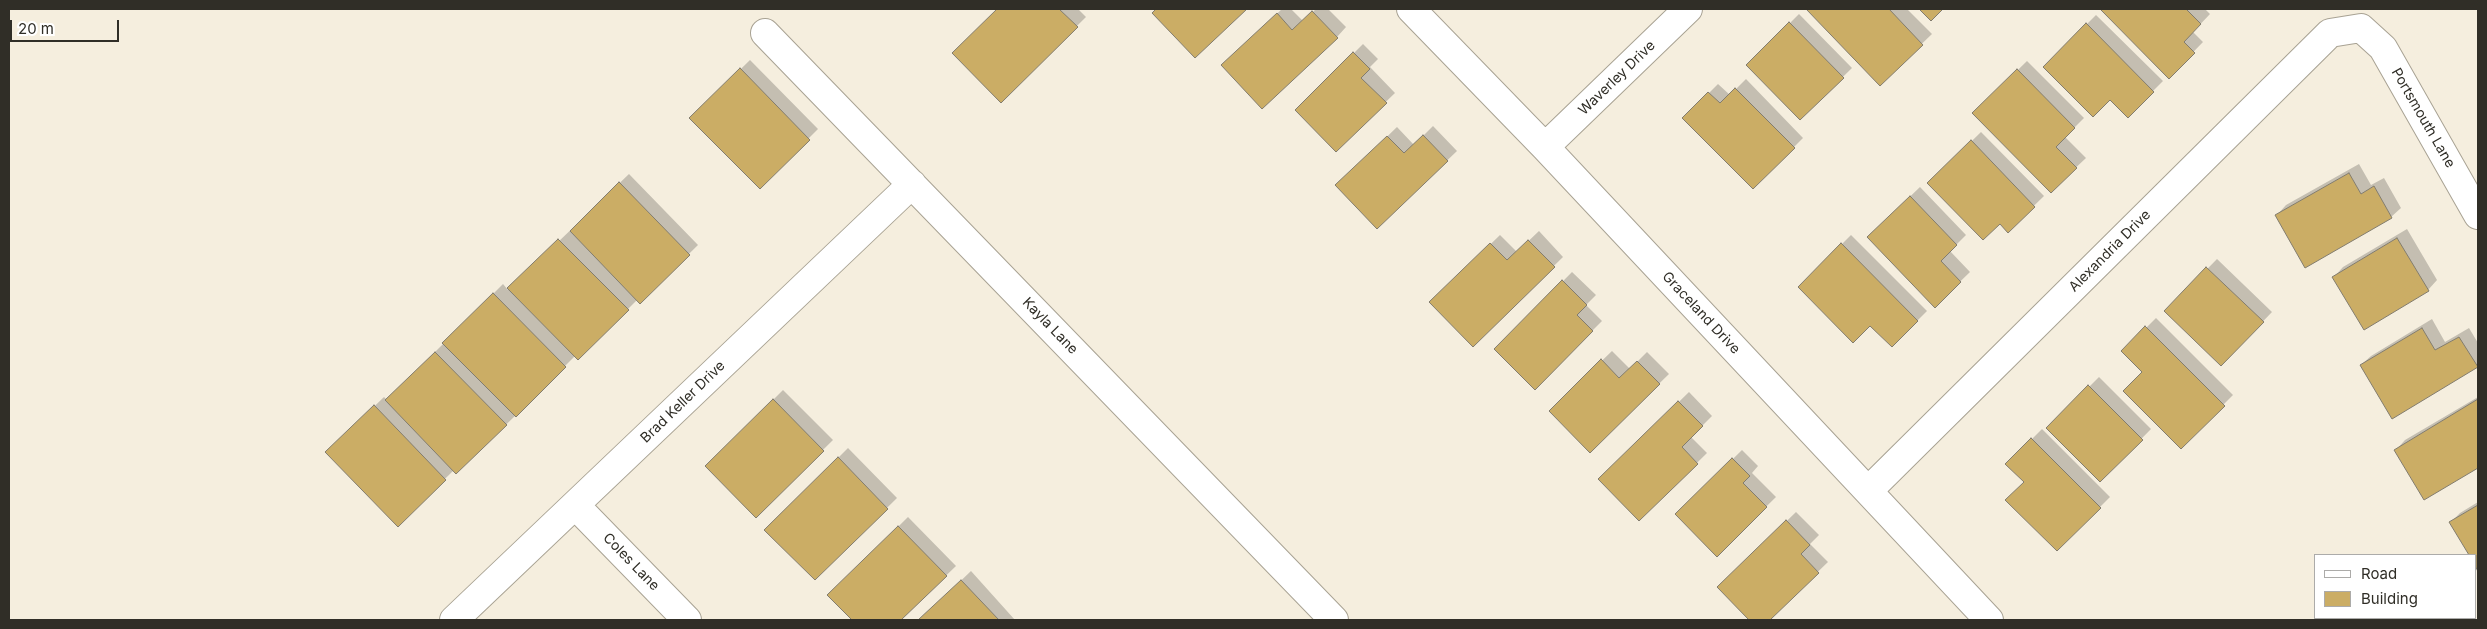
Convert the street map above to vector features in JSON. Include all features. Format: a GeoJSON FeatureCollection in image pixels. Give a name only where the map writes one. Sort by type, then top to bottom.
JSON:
{"type":"FeatureCollection","features":[{"type":"Feature","properties":{"kind":"street","name":"Graceland Drive"},"geometry":{"type":"LineString","coordinates":[[1411,9],[1545,147],[1990,620]]}},
{"type":"Feature","properties":{"kind":"street","name":"Waverley Drive"},"geometry":{"type":"LineString","coordinates":[[1545,147],[1688,9]]}},
{"type":"Feature","properties":{"kind":"street","name":"Portsmouth Lane"},"geometry":{"type":"LineString","coordinates":[[2361,28],[2383,48],[2478,214]]}},
{"type":"Feature","properties":{"kind":"street","name":"Alexandria Drive"},"geometry":{"type":"LineString","coordinates":[[1868,490],[2330,34],[2361,28]]}},
{"type":"Feature","properties":{"kind":"street","name":"Kayla Lane"},"geometry":{"type":"LineString","coordinates":[[765,33],[1334,620]]}},
{"type":"Feature","properties":{"kind":"street","name":"Brad Keller Drive"},"geometry":{"type":"LineString","coordinates":[[454,620],[912,184]]}},
{"type":"Feature","properties":{"kind":"street","name":"Coles Lane"},"geometry":{"type":"LineString","coordinates":[[575,504],[687,620]]}},
{"type":"Feature","properties":{"kind":"building"},"geometry":{"type":"Polygon","coordinates":[[[997,9],[1059,9],[1078,27],[1001,103],[952,53],[997,9]]]}},
{"type":"Feature","properties":{"kind":"building"},"geometry":{"type":"Polygon","coordinates":[[[1156,9],[1247,9],[1195,58],[1152,13],[1156,9]]]}},
{"type":"Feature","properties":{"kind":"building"},"geometry":{"type":"Polygon","coordinates":[[[1806,9],[1889,9],[1923,45],[1880,86],[1806,9]]]}},
{"type":"Feature","properties":{"kind":"building"},"geometry":{"type":"Polygon","coordinates":[[[1919,9],[1943,9],[1931,21],[1919,9]]]}},
{"type":"Feature","properties":{"kind":"building"},"geometry":{"type":"Polygon","coordinates":[[[2186,9],[2201,24],[2184,42],[2195,53],[2169,79],[2101,10],[2186,9]]]}},
{"type":"Feature","properties":{"kind":"building"},"geometry":{"type":"Polygon","coordinates":[[[1312,11],[1338,38],[1262,109],[1221,65],[1277,13],[1292,30],[1312,11]]]}},
{"type":"Feature","properties":{"kind":"building"},"geometry":{"type":"Polygon","coordinates":[[[1789,22],[1844,78],[1800,120],[1746,65],[1789,22]]]}},
{"type":"Feature","properties":{"kind":"building"},"geometry":{"type":"Polygon","coordinates":[[[2086,23],[2154,92],[2128,118],[2110,100],[2093,117],[2043,67],[2086,23]]]}},
{"type":"Feature","properties":{"kind":"building"},"geometry":{"type":"Polygon","coordinates":[[[1353,52],[1370,69],[1361,78],[1387,103],[1336,152],[1295,110],[1353,52]]]}},
{"type":"Feature","properties":{"kind":"building"},"geometry":{"type":"Polygon","coordinates":[[[740,68],[810,140],[760,189],[689,118],[740,68]]]}},
{"type":"Feature","properties":{"kind":"building"},"geometry":{"type":"Polygon","coordinates":[[[2017,69],[2075,128],[2056,147],[2077,168],[2051,193],[1972,113],[2017,69]]]}},
{"type":"Feature","properties":{"kind":"building"},"geometry":{"type":"Polygon","coordinates":[[[1735,88],[1795,148],[1753,189],[1682,118],[1708,92],[1720,103],[1735,88]]]}},
{"type":"Feature","properties":{"kind":"building"},"geometry":{"type":"Polygon","coordinates":[[[1423,135],[1448,161],[1377,229],[1335,185],[1387,136],[1404,153],[1423,135]]]}},
{"type":"Feature","properties":{"kind":"building"},"geometry":{"type":"Polygon","coordinates":[[[1971,140],[2035,207],[2008,233],[2000,224],[1983,240],[1927,183],[1971,140]]]}},
{"type":"Feature","properties":{"kind":"building"},"geometry":{"type":"Polygon","coordinates":[[[2349,173],[2361,194],[2374,186],[2392,218],[2305,268],[2275,215],[2349,173]]]}},
{"type":"Feature","properties":{"kind":"building"},"geometry":{"type":"Polygon","coordinates":[[[619,182],[690,255],[640,304],[570,231],[619,182]]]}},
{"type":"Feature","properties":{"kind":"building"},"geometry":{"type":"Polygon","coordinates":[[[1910,196],[1957,245],[1941,261],[1961,282],[1935,308],[1867,237],[1910,196]]]}},
{"type":"Feature","properties":{"kind":"building"},"geometry":{"type":"Polygon","coordinates":[[[2397,238],[2429,291],[2364,330],[2332,277],[2397,238]]]}},
{"type":"Feature","properties":{"kind":"building"},"geometry":{"type":"Polygon","coordinates":[[[558,239],[629,310],[578,360],[507,288],[558,239]]]}},
{"type":"Feature","properties":{"kind":"building"},"geometry":{"type":"Polygon","coordinates":[[[1528,240],[1555,267],[1473,347],[1429,302],[1490,243],[1507,260],[1528,240]]]}},
{"type":"Feature","properties":{"kind":"building"},"geometry":{"type":"Polygon","coordinates":[[[1841,243],[1918,321],[1892,347],[1870,326],[1853,343],[1798,287],[1841,243]]]}},
{"type":"Feature","properties":{"kind":"building"},"geometry":{"type":"Polygon","coordinates":[[[2206,267],[2264,322],[2221,366],[2164,311],[2206,267]]]}},
{"type":"Feature","properties":{"kind":"building"},"geometry":{"type":"Polygon","coordinates":[[[1562,280],[1587,305],[1577,315],[1593,331],[1535,390],[1494,349],[1562,280]]]}},
{"type":"Feature","properties":{"kind":"building"},"geometry":{"type":"Polygon","coordinates":[[[493,293],[566,367],[516,417],[442,343],[493,293]]]}},
{"type":"Feature","properties":{"kind":"building"},"geometry":{"type":"Polygon","coordinates":[[[2145,326],[2225,406],[2181,449],[2123,391],[2142,372],[2121,351],[2145,326]]]}},
{"type":"Feature","properties":{"kind":"building"},"geometry":{"type":"Polygon","coordinates":[[[2422,328],[2435,350],[2459,337],[2478,367],[2392,419],[2360,365],[2422,328]]]}},
{"type":"Feature","properties":{"kind":"building"},"geometry":{"type":"Polygon","coordinates":[[[435,352],[507,425],[456,474],[385,400],[435,352]]]}},
{"type":"Feature","properties":{"kind":"building"},"geometry":{"type":"Polygon","coordinates":[[[1601,359],[1619,378],[1637,361],[1660,384],[1590,453],[1549,411],[1601,359]]]}},
{"type":"Feature","properties":{"kind":"building"},"geometry":{"type":"Polygon","coordinates":[[[2088,385],[2143,440],[2100,482],[2046,428],[2088,385]]]}},
{"type":"Feature","properties":{"kind":"building"},"geometry":{"type":"Polygon","coordinates":[[[773,399],[824,451],[756,518],[705,466],[773,399]]]}},
{"type":"Feature","properties":{"kind":"building"},"geometry":{"type":"Polygon","coordinates":[[[2478,399],[2478,468],[2424,500],[2394,450],[2478,399]]]}},
{"type":"Feature","properties":{"kind":"building"},"geometry":{"type":"Polygon","coordinates":[[[1678,401],[1703,426],[1682,447],[1698,464],[1639,521],[1598,479],[1678,401]]]}},
{"type":"Feature","properties":{"kind":"building"},"geometry":{"type":"Polygon","coordinates":[[[374,405],[446,480],[398,527],[325,452],[374,405]]]}},
{"type":"Feature","properties":{"kind":"building"},"geometry":{"type":"Polygon","coordinates":[[[2031,438],[2101,508],[2057,551],[2005,500],[2024,482],[2005,464],[2031,438]]]}},
{"type":"Feature","properties":{"kind":"building"},"geometry":{"type":"Polygon","coordinates":[[[838,457],[888,509],[815,580],[764,530],[838,457]]]}},
{"type":"Feature","properties":{"kind":"building"},"geometry":{"type":"Polygon","coordinates":[[[1732,458],[1750,476],[1743,483],[1767,507],[1717,557],[1675,514],[1732,458]]]}},
{"type":"Feature","properties":{"kind":"building"},"geometry":{"type":"Polygon","coordinates":[[[2478,505],[2478,572],[2477,554],[2468,554],[2449,522],[2478,505]]]}},
{"type":"Feature","properties":{"kind":"building"},"geometry":{"type":"Polygon","coordinates":[[[1786,520],[1810,545],[1801,554],[1819,573],[1770,620],[1749,620],[1717,587],[1786,520]]]}},
{"type":"Feature","properties":{"kind":"building"},"geometry":{"type":"Polygon","coordinates":[[[898,526],[947,576],[901,620],[852,620],[827,595],[898,526]]]}},
{"type":"Feature","properties":{"kind":"building"},"geometry":{"type":"Polygon","coordinates":[[[961,580],[999,620],[918,620],[961,580]]]}}]}
